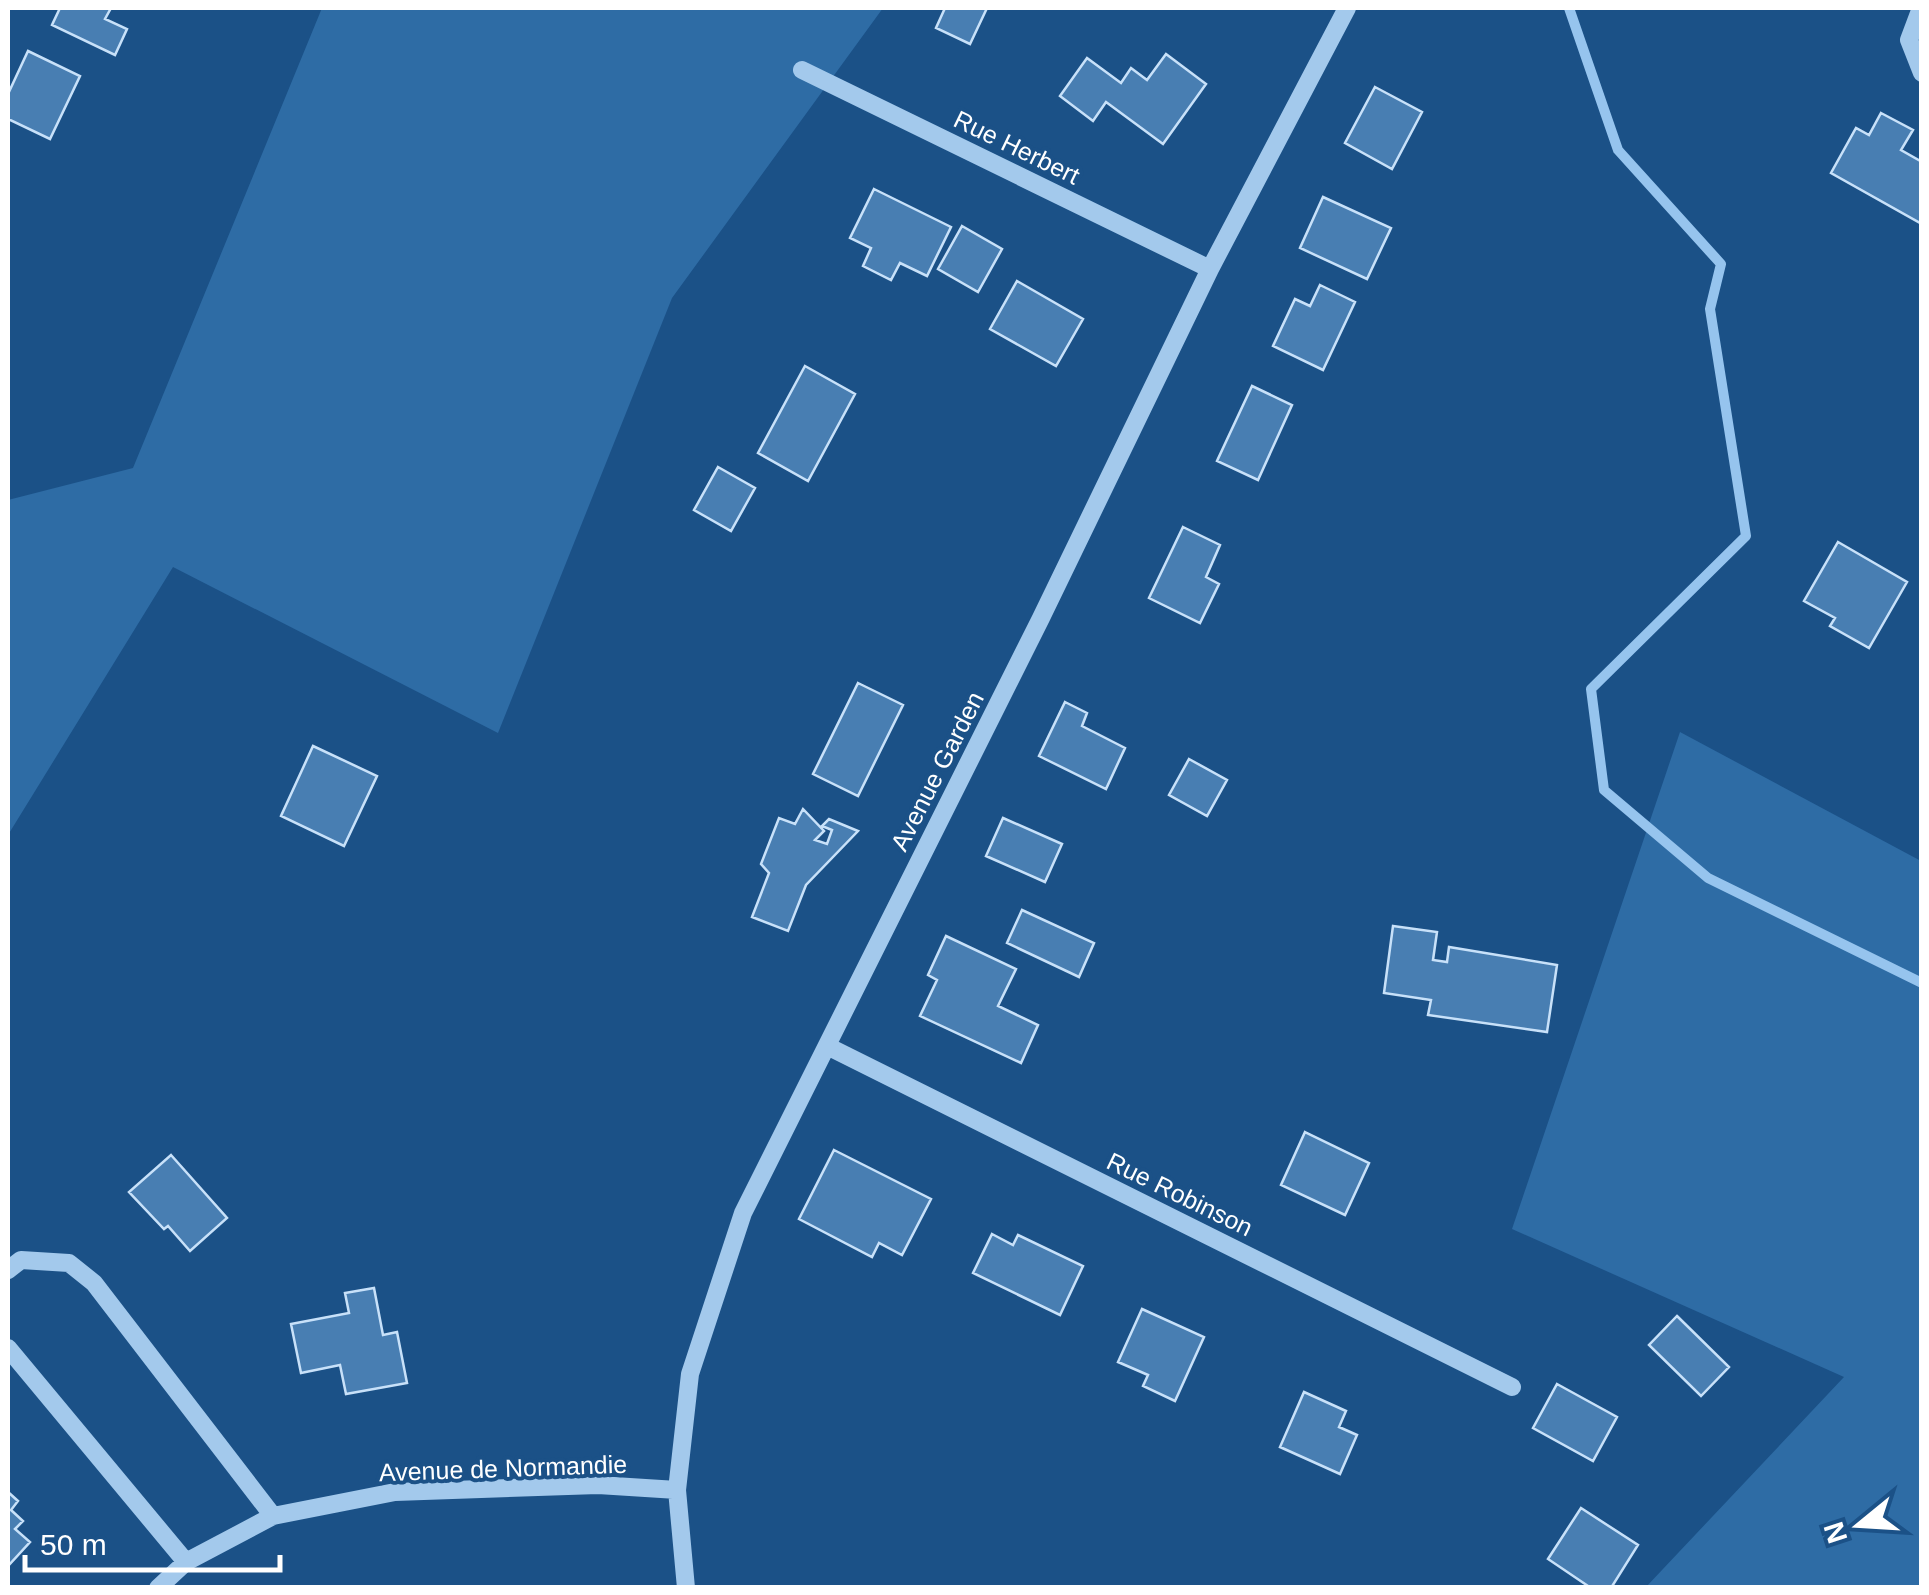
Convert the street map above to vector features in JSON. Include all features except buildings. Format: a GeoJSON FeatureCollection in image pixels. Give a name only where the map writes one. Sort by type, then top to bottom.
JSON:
{"type":"FeatureCollection","features":[{"type":"Feature","properties":{"kind":"street","name":"Avenue Garden"},"geometry":{"type":"LineString","coordinates":[[686,1588],[677,1490],[690,1374],[743,1214],[1041,618],[1210,269],[1347,8]]}},
{"type":"Feature","properties":{"kind":"street"},"geometry":{"type":"LineString","coordinates":[[1920,8],[1909,40],[1922,73]]}},
{"type":"Feature","properties":{"kind":"street","name":"Rue Herbert"},"geometry":{"type":"LineString","coordinates":[[802,70],[1210,269]]}},
{"type":"Feature","properties":{"kind":"street","name":"Rue Robinson"},"geometry":{"type":"LineString","coordinates":[[827,1046],[1512,1387]]}},
{"type":"Feature","properties":{"kind":"street"},"geometry":{"type":"LineString","coordinates":[[8,1270],[21,1260],[68,1263],[94,1283],[273,1516]]}},
{"type":"Feature","properties":{"kind":"street"},"geometry":{"type":"LineString","coordinates":[[8,1348],[186,1562]]}},
{"type":"Feature","properties":{"kind":"street","name":"Avenue de Normandie"},"geometry":{"type":"LineString","coordinates":[[158,1588],[186,1562],[273,1516],[396,1492],[598,1486],[677,1490]]}},
{"type":"Feature","properties":{"kind":"shaded area"},"geometry":{"type":"Polygon","coordinates":[[[322,8],[883,8],[672,298],[498,733],[173,567],[8,835],[8,500],[133,468],[322,8]]]}},
{"type":"Feature","properties":{"kind":"shaded area"},"geometry":{"type":"Polygon","coordinates":[[[1680,732],[1921,861],[1921,1587],[1646,1587],[1844,1377],[1512,1229],[1680,732]]]}},
{"type":"Feature","properties":{"kind":"waterway"},"geometry":{"type":"LineString","coordinates":[[1569,8],[1618,150],[1721,264],[1710,309],[1746,536],[1591,689],[1604,790],[1708,878],[1922,983]]}}]}
